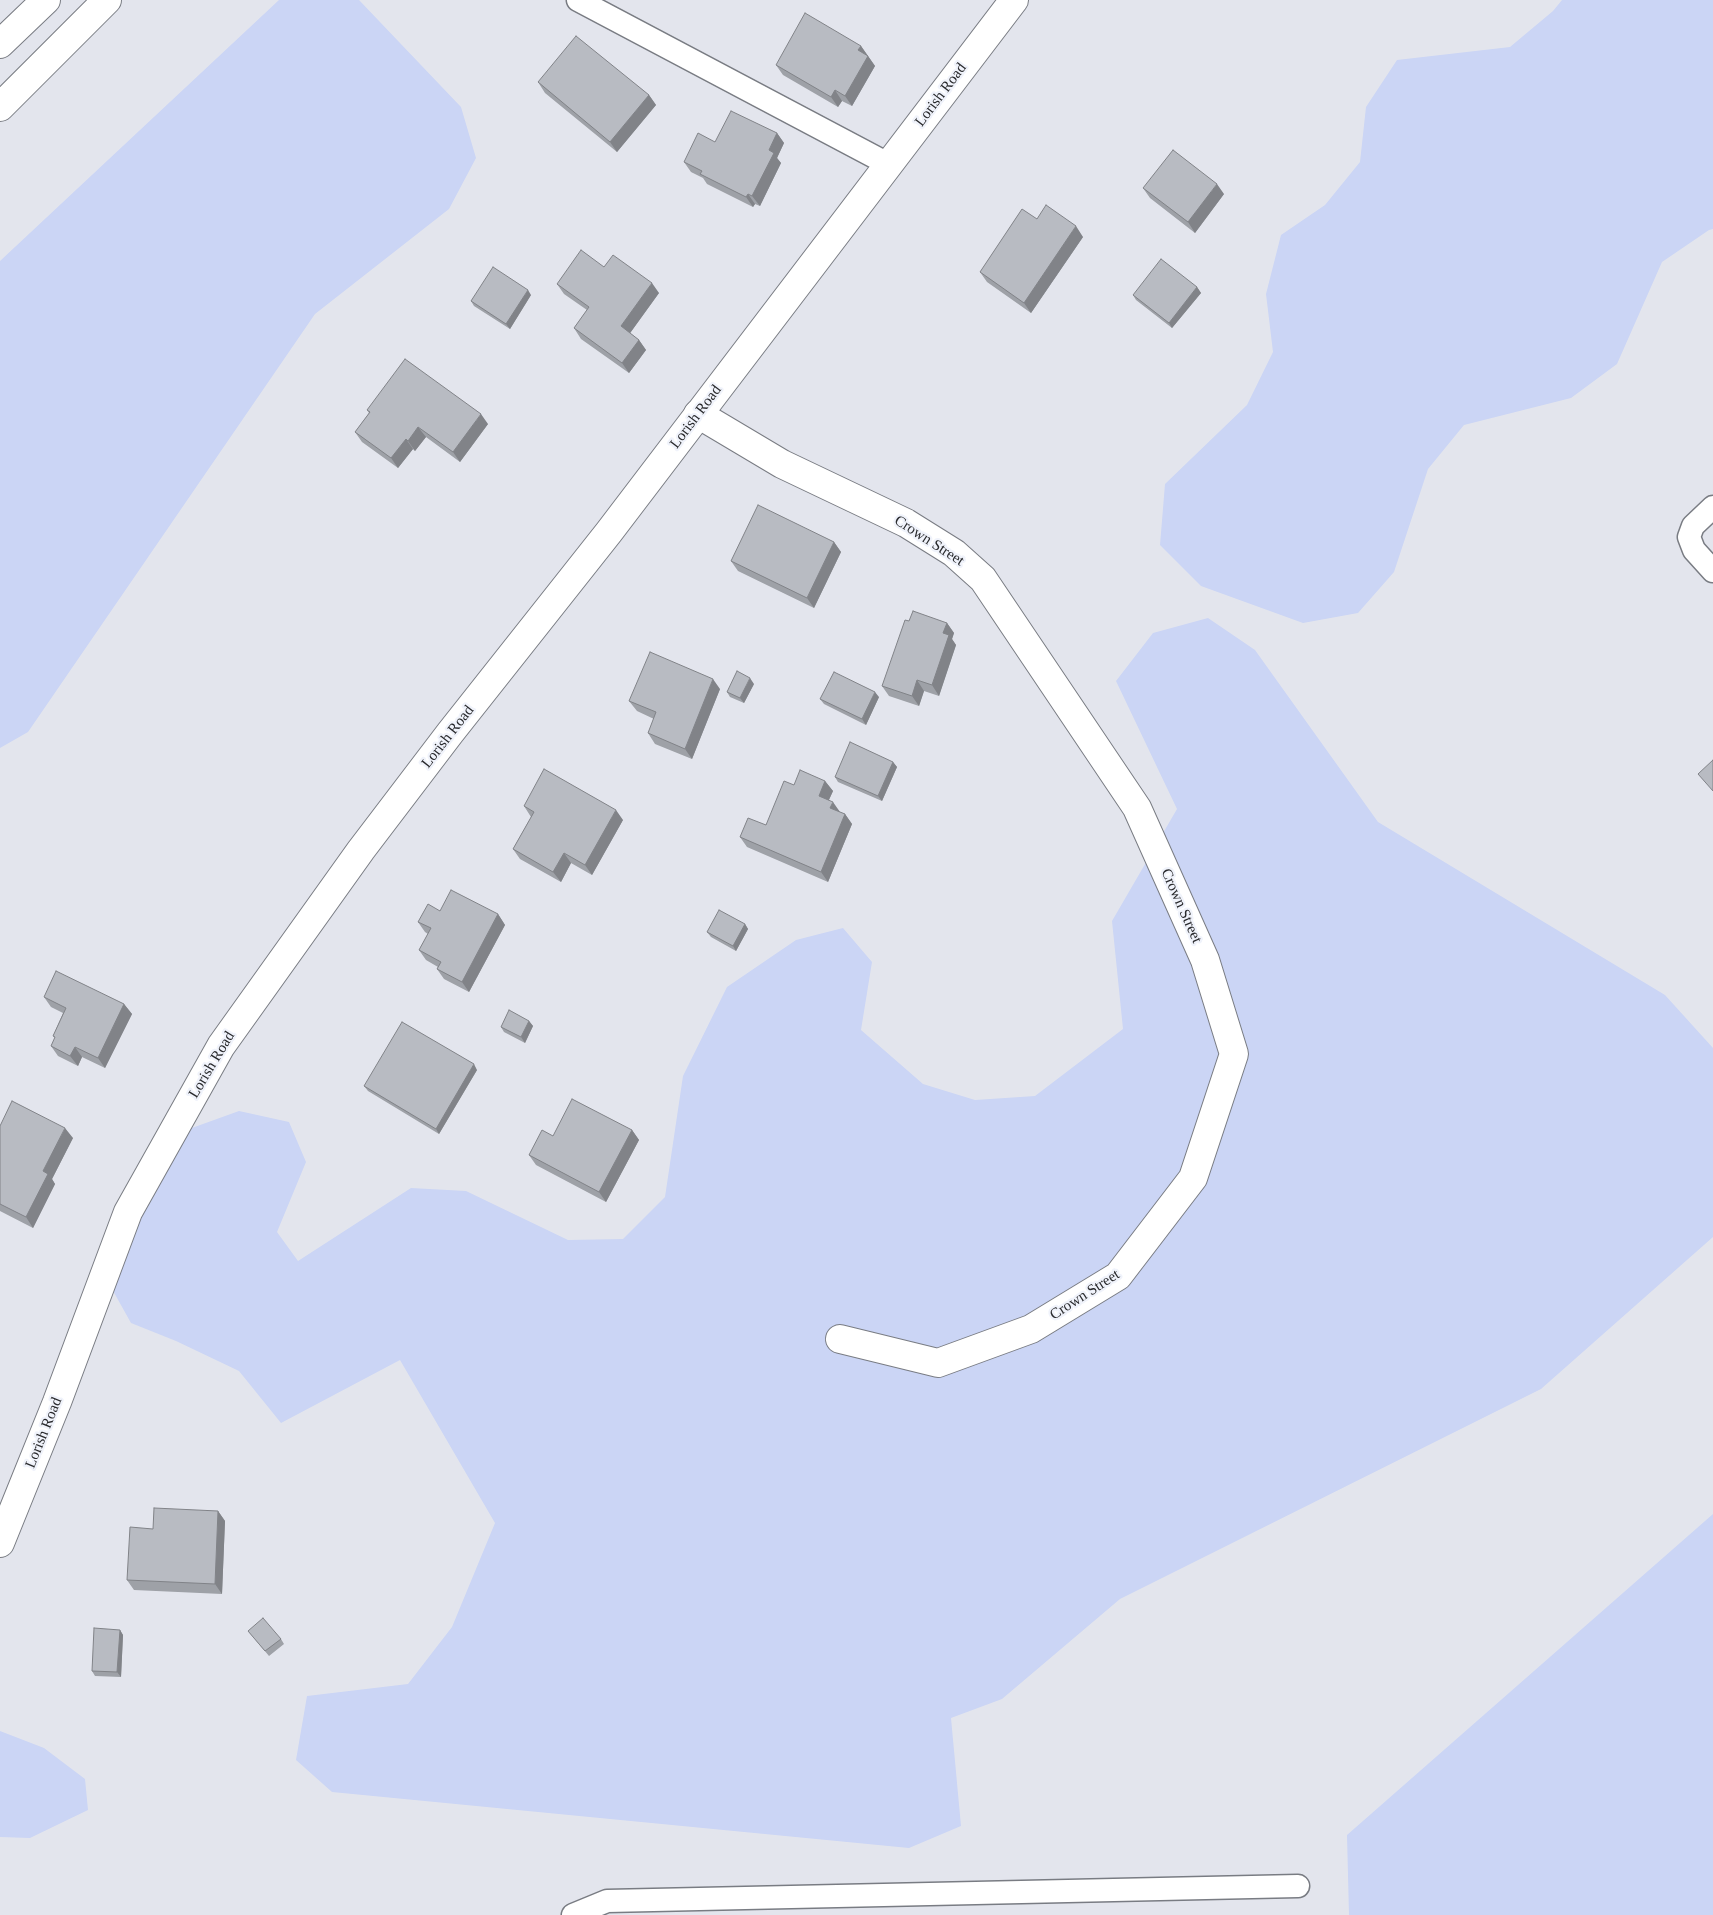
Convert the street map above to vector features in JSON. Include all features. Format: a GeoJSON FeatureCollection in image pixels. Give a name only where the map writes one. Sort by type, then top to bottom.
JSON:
{"type":"FeatureCollection","features":[{"type":"Feature","properties":{"kind":"main road"},"geometry":{"type":"LineString","coordinates":[[0,44],[46,0]]}},
{"type":"Feature","properties":{"kind":"main road"},"geometry":{"type":"LineString","coordinates":[[0,107],[107,0]]}},
{"type":"Feature","properties":{"kind":"main road","name":"Lorish Road"},"geometry":{"type":"LineString","coordinates":[[0,1543],[57,1402],[128,1212],[221,1046],[367,842],[614,524],[1014,0]]}},
{"type":"Feature","properties":{"kind":"main road","name":"Crown Street"},"geometry":{"type":"LineString","coordinates":[[698,414],[782,464],[906,523],[954,553],[984,579],[1137,808],[1205,960],[1234,1054],[1193,1178],[1118,1276],[1031,1329],[938,1363],[840,1339]]}},
{"type":"Feature","properties":{"kind":"lane"},"geometry":{"type":"LineString","coordinates":[[578,0],[888,164]]}},
{"type":"Feature","properties":{"kind":"lane"},"geometry":{"type":"LineString","coordinates":[[1713,508],[1693,526],[1689,537],[1694,550],[1713,571]]}},
{"type":"Feature","properties":{"kind":"lane"},"geometry":{"type":"LineString","coordinates":[[573,1915],[607,1902],[1298,1886]]}},
{"type":"Feature","properties":{"kind":"shaded area"},"geometry":{"type":"Polygon","coordinates":[[[279,0],[359,0],[461,107],[476,158],[449,209],[315,314],[28,732],[0,748],[0,261],[279,0]]]}},
{"type":"Feature","properties":{"kind":"shaded area"},"geometry":{"type":"Polygon","coordinates":[[[1562,0],[1713,0],[1713,229],[1662,262],[1617,364],[1571,398],[1464,425],[1428,469],[1394,572],[1358,613],[1303,623],[1201,586],[1160,545],[1165,484],[1247,405],[1273,352],[1266,294],[1281,235],[1325,205],[1360,162],[1366,107],[1397,60],[1510,47],[1553,11],[1562,0]]]}},
{"type":"Feature","properties":{"kind":"shaded area"},"geometry":{"type":"Polygon","coordinates":[[[1208,618],[1255,650],[1378,822],[1665,995],[1713,1048],[1713,1237],[1541,1389],[1120,1599],[1002,1699],[951,1718],[961,1826],[909,1848],[332,1792],[296,1760],[307,1696],[408,1684],[452,1627],[495,1523],[400,1360],[281,1423],[239,1371],[176,1341],[131,1323],[107,1280],[178,1133],[239,1111],[289,1122],[306,1162],[277,1232],[298,1261],[411,1188],[466,1191],[568,1240],[623,1239],[665,1197],[683,1076],[727,987],[796,940],[843,928],[872,962],[861,1030],[923,1084],[975,1100],[1035,1096],[1123,1029],[1112,921],[1177,809],[1116,681],[1153,633],[1208,618]]]}},
{"type":"Feature","properties":{"kind":"shaded area"},"geometry":{"type":"Polygon","coordinates":[[[1713,1514],[1713,1915],[1349,1915],[1347,1835],[1713,1514]]]}},
{"type":"Feature","properties":{"kind":"shaded area"},"geometry":{"type":"Polygon","coordinates":[[[0,1731],[44,1748],[85,1779],[88,1810],[30,1838],[0,1837],[0,1731]]]}},
{"type":"Feature","properties":{"kind":"building"},"geometry":{"type":"Polygon","coordinates":[[[805,13],[861,46],[858,50],[868,56],[845,96],[835,90],[831,97],[776,65],[805,13]]]}},
{"type":"Feature","properties":{"kind":"building"},"geometry":{"type":"Polygon","coordinates":[[[576,36],[649,95],[610,142],[538,82],[576,36]]]}},
{"type":"Feature","properties":{"kind":"building"},"geometry":{"type":"Polygon","coordinates":[[[731,111],[777,133],[769,150],[774,153],[752,196],[748,194],[746,197],[700,174],[702,171],[684,162],[698,133],[715,142],[731,111]]]}},
{"type":"Feature","properties":{"kind":"building"},"geometry":{"type":"Polygon","coordinates":[[[1173,150],[1217,184],[1188,222],[1143,188],[1173,150]]]}},
{"type":"Feature","properties":{"kind":"building"},"geometry":{"type":"Polygon","coordinates":[[[1046,205],[1076,226],[1024,303],[980,272],[1022,209],[1037,219],[1046,205]]]}},
{"type":"Feature","properties":{"kind":"building"},"geometry":{"type":"Polygon","coordinates":[[[581,250],[604,267],[613,255],[652,283],[621,326],[639,340],[622,363],[574,328],[589,307],[557,284],[581,250]]]}},
{"type":"Feature","properties":{"kind":"building"},"geometry":{"type":"Polygon","coordinates":[[[1161,259],[1197,287],[1169,323],[1133,295],[1161,259]]]}},
{"type":"Feature","properties":{"kind":"building"},"geometry":{"type":"Polygon","coordinates":[[[493,267],[528,290],[506,324],[471,301],[493,267]]]}},
{"type":"Feature","properties":{"kind":"building"},"geometry":{"type":"Polygon","coordinates":[[[405,359],[481,414],[453,452],[418,427],[408,441],[406,439],[391,458],[355,432],[370,412],[367,410],[405,359]]]}},
{"type":"Feature","properties":{"kind":"building"},"geometry":{"type":"Polygon","coordinates":[[[758,505],[834,542],[807,598],[731,561],[758,505]]]}},
{"type":"Feature","properties":{"kind":"building"},"geometry":{"type":"Polygon","coordinates":[[[913,611],[947,623],[943,633],[949,635],[932,685],[917,680],[912,696],[882,686],[905,620],[909,621],[913,611]]]}},
{"type":"Feature","properties":{"kind":"building"},"geometry":{"type":"Polygon","coordinates":[[[650,652],[713,679],[685,749],[648,733],[656,712],[629,701],[650,652]]]}},
{"type":"Feature","properties":{"kind":"building"},"geometry":{"type":"Polygon","coordinates":[[[737,671],[750,678],[740,698],[727,692],[737,671]]]}},
{"type":"Feature","properties":{"kind":"building"},"geometry":{"type":"Polygon","coordinates":[[[834,672],[875,692],[862,719],[820,699],[834,672]]]}},
{"type":"Feature","properties":{"kind":"building"},"geometry":{"type":"Polygon","coordinates":[[[850,742],[893,762],[878,796],[835,777],[850,742]]]}},
{"type":"Feature","properties":{"kind":"building"},"geometry":{"type":"Polygon","coordinates":[[[1713,760],[1713,791],[1698,774],[1713,760]]]}},
{"type":"Feature","properties":{"kind":"building"},"geometry":{"type":"Polygon","coordinates":[[[544,769],[616,810],[585,865],[564,853],[553,872],[513,849],[534,812],[524,806],[544,769]]]}},
{"type":"Feature","properties":{"kind":"building"},"geometry":{"type":"Polygon","coordinates":[[[800,770],[825,781],[819,796],[833,802],[830,808],[845,814],[821,872],[740,837],[748,818],[766,825],[784,781],[794,785],[800,770]]]}},
{"type":"Feature","properties":{"kind":"building"},"geometry":{"type":"Polygon","coordinates":[[[451,890],[498,914],[462,982],[437,969],[441,962],[419,950],[431,928],[418,922],[428,904],[440,911],[451,890]]]}},
{"type":"Feature","properties":{"kind":"building"},"geometry":{"type":"Polygon","coordinates":[[[719,910],[745,924],[733,946],[707,932],[719,910]]]}},
{"type":"Feature","properties":{"kind":"building"},"geometry":{"type":"Polygon","coordinates":[[[56,971],[124,1004],[98,1058],[75,1047],[70,1056],[51,1046],[55,1037],[53,1036],[66,1008],[44,997],[56,971]]]}},
{"type":"Feature","properties":{"kind":"building"},"geometry":{"type":"Polygon","coordinates":[[[509,1010],[529,1021],[521,1037],[501,1027],[509,1010]]]}},
{"type":"Feature","properties":{"kind":"building"},"geometry":{"type":"Polygon","coordinates":[[[402,1022],[474,1064],[436,1129],[364,1086],[402,1022]]]}},
{"type":"Feature","properties":{"kind":"building"},"geometry":{"type":"Polygon","coordinates":[[[572,1099],[632,1130],[599,1192],[529,1155],[542,1130],[553,1136],[572,1099]]]}},
{"type":"Feature","properties":{"kind":"building"},"geometry":{"type":"Polygon","coordinates":[[[12,1101],[65,1128],[43,1171],[48,1174],[26,1217],[0,1204],[0,1126],[12,1101]]]}},
{"type":"Feature","properties":{"kind":"building"},"geometry":{"type":"Polygon","coordinates":[[[154,1508],[218,1511],[215,1584],[127,1580],[130,1527],[153,1529],[154,1508]]]}},
{"type":"Feature","properties":{"kind":"building"},"geometry":{"type":"Polygon","coordinates":[[[263,1618],[281,1639],[265,1651],[248,1631],[263,1618]]]}},
{"type":"Feature","properties":{"kind":"building"},"geometry":{"type":"Polygon","coordinates":[[[94,1628],[120,1630],[117,1672],[92,1671],[94,1628]]]}}]}
